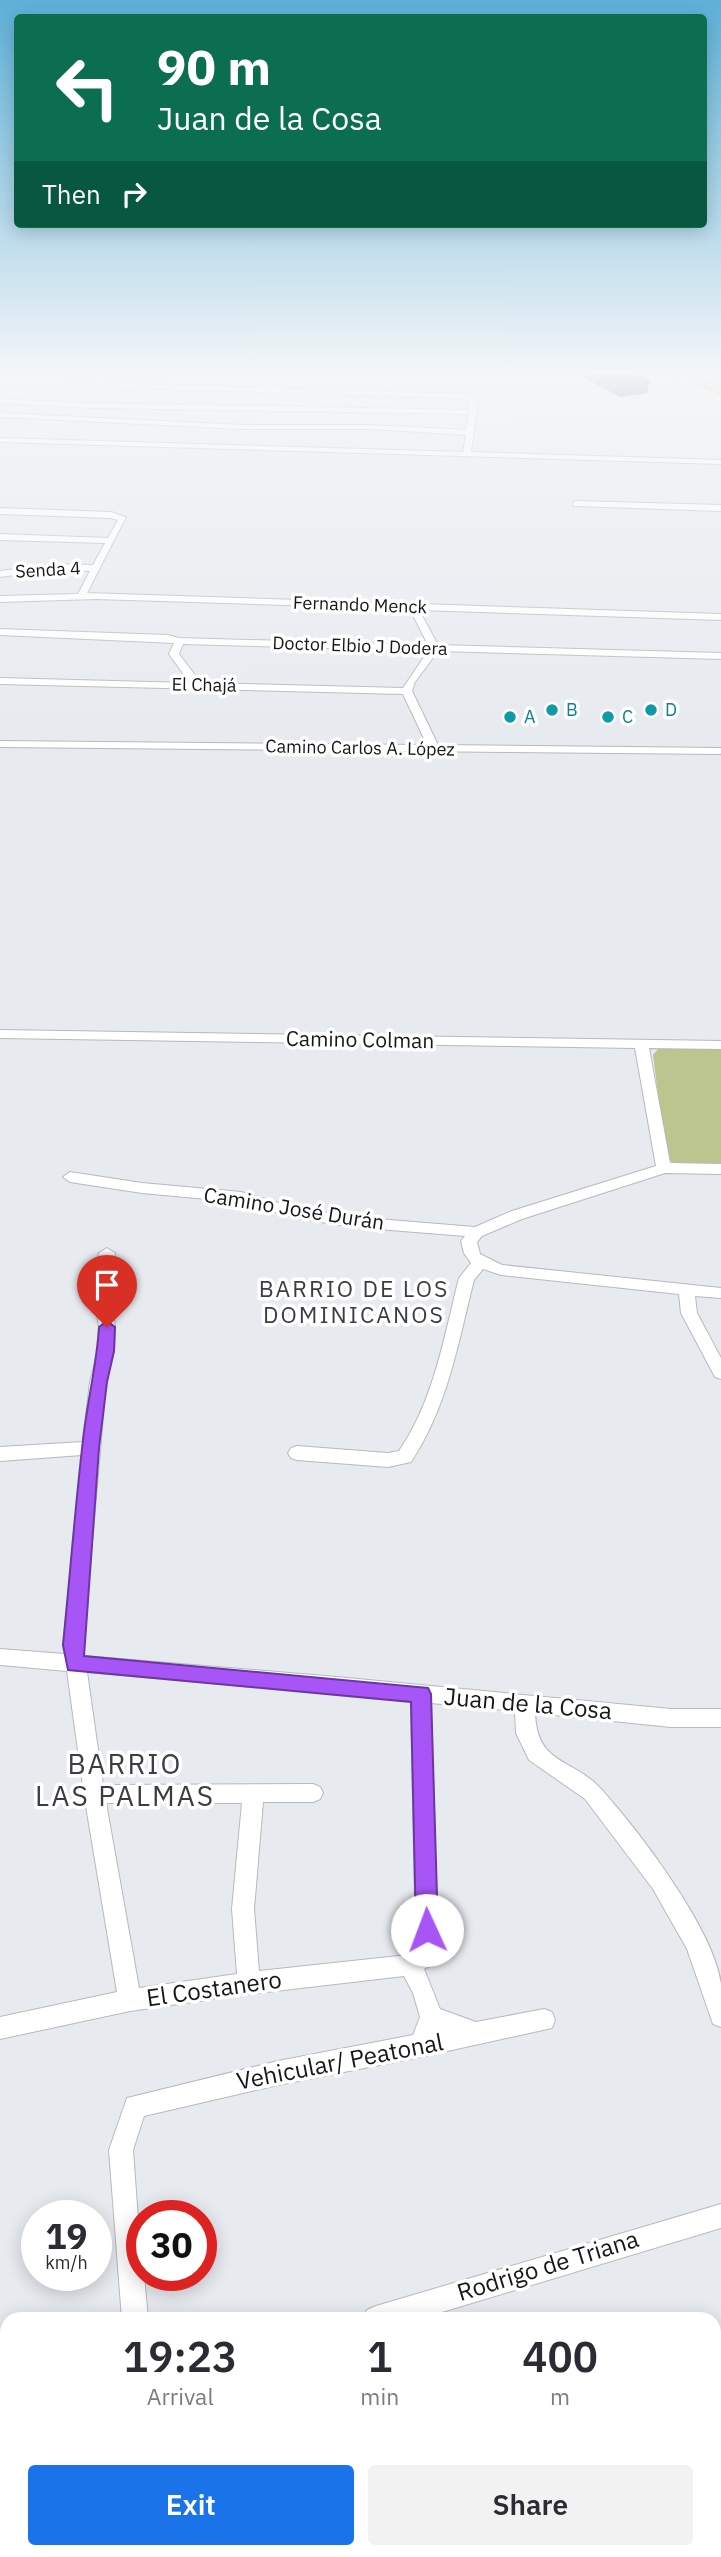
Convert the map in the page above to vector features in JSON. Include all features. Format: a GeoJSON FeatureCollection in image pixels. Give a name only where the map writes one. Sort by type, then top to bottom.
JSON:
{"type":"FeatureCollection","features":[{"type":"Feature","properties":{"kind":"street"},"geometry":{"type":"LineString","coordinates":[[576,504],[721,508]]}},
{"type":"Feature","properties":{"kind":"street"},"geometry":{"type":"LineString","coordinates":[[0,525],[2,511],[122,517],[81,596]]}},
{"type":"Feature","properties":{"kind":"street"},"geometry":{"type":"LineString","coordinates":[[0,537],[111,541]]}},
{"type":"Feature","properties":{"kind":"street","name":"Senda 4"},"geometry":{"type":"LineString","coordinates":[[0,573],[53,567],[96,568]]}},
{"type":"Feature","properties":{"kind":"street","name":"Fernando Menck"},"geometry":{"type":"LineString","coordinates":[[0,598],[81,596],[721,617]]}},
{"type":"Feature","properties":{"kind":"street"},"geometry":{"type":"LineString","coordinates":[[412,607],[434,648],[407,691],[434,749]]}},
{"type":"Feature","properties":{"kind":"street","name":"Doctor Elbio J Dodera"},"geometry":{"type":"LineString","coordinates":[[0,632],[169,638],[179,641],[721,656]]}},
{"type":"Feature","properties":{"kind":"street"},"geometry":{"type":"LineString","coordinates":[[179,641],[174,654],[197,685]]}},
{"type":"Feature","properties":{"kind":"street","name":"El Chajá"},"geometry":{"type":"LineString","coordinates":[[0,681],[407,691]]}},
{"type":"Feature","properties":{"kind":"street","name":"Camino Carlos A. López"},"geometry":{"type":"LineString","coordinates":[[0,744],[721,751]]}},
{"type":"Feature","properties":{"kind":"street","name":"Camino Colman"},"geometry":{"type":"LineString","coordinates":[[0,1034],[721,1045]]}},
{"type":"Feature","properties":{"kind":"street"},"geometry":{"type":"LineString","coordinates":[[641,1044],[664,1168]]}},
{"type":"Feature","properties":{"kind":"street","name":"Camino José Durán"},"geometry":{"type":"LineString","coordinates":[[70,1177],[142,1188],[241,1197],[296,1213],[354,1222],[477,1232],[517,1215],[664,1168],[721,1169]]}},
{"type":"Feature","properties":{"kind":"street"},"geometry":{"type":"LineString","coordinates":[[477,1232],[469,1241],[472,1256],[480,1263],[500,1270],[721,1293]]}},
{"type":"Feature","properties":{"kind":"street"},"geometry":{"type":"LineString","coordinates":[[107,1253],[101,1286],[107,1327],[106,1351],[98,1382],[90,1448],[73,1645],[80,1720],[123,1938],[130,2000]]}},
{"type":"Feature","properties":{"kind":"street"},"geometry":{"type":"LineString","coordinates":[[297,1453],[388,1460],[405,1457],[416,1443],[432,1407],[467,1278],[480,1263]]}},
{"type":"Feature","properties":{"kind":"street"},"geometry":{"type":"LineString","coordinates":[[687,1290],[689,1312],[721,1373]]}},
{"type":"Feature","properties":{"kind":"street"},"geometry":{"type":"LineString","coordinates":[[0,1454],[90,1448]]}},
{"type":"Feature","properties":{"kind":"street","name":"Juan de la Cosa"},"geometry":{"type":"LineString","coordinates":[[0,1657],[671,1718],[721,1718]]}},
{"type":"Feature","properties":{"kind":"street"},"geometry":{"type":"LineString","coordinates":[[420,2046],[431,2017],[423,1990],[419,1961],[421,1694]]}},
{"type":"Feature","properties":{"kind":"street"},"geometry":{"type":"LineString","coordinates":[[525,1704],[526,1733],[536,1754],[592,1793],[662,1882],[697,1945],[721,2016]]}},
{"type":"Feature","properties":{"kind":"street"},"geometry":{"type":"LineString","coordinates":[[94,1794],[313,1793]]}},
{"type":"Feature","properties":{"kind":"street"},"geometry":{"type":"LineString","coordinates":[[249,1983],[243,1909],[253,1795]]}},
{"type":"Feature","properties":{"kind":"street","name":"El Costanero"},"geometry":{"type":"LineString","coordinates":[[0,2028],[130,2000],[419,1961]]}},
{"type":"Feature","properties":{"kind":"street"},"geometry":{"type":"LineString","coordinates":[[431,2017],[477,2034]]}},
{"type":"Feature","properties":{"kind":"street","name":"Vehicular/ Peatonal"},"geometry":{"type":"LineString","coordinates":[[134,2312],[121,2150],[135,2106],[278,2073],[544,2020]]}},
{"type":"Feature","properties":{"kind":"street","name":"Rodrigo de Triana"},"geometry":{"type":"LineString","coordinates":[[399,2312],[721,2216]]}},
{"type":"Feature","properties":{"kind":"green space"},"geometry":{"type":"Polygon","coordinates":[[[721,1048],[721,1165],[675,1164],[666,1157],[653,1055],[658,1049],[721,1048]]]}},
{"type":"Feature","properties":{"kind":"place","name":"B"},"geometry":{"type":"Point","coordinates":[552,710]}},
{"type":"Feature","properties":{"kind":"place","name":"D"},"geometry":{"type":"Point","coordinates":[651,710]}},
{"type":"Feature","properties":{"kind":"place","name":"A"},"geometry":{"type":"Point","coordinates":[510,717]}},
{"type":"Feature","properties":{"kind":"place","name":"C"},"geometry":{"type":"Point","coordinates":[608,717]}},
{"type":"Feature","properties":{"kind":"district","name":"BARRIO DE LOS DOMINICANOS"},"geometry":{"type":"Point","coordinates":[354,1302]}},
{"type":"Feature","properties":{"kind":"district","name":"BARRIO LAS PALMAS"},"geometry":{"type":"Point","coordinates":[125,1780]}},
{"type":"Feature","properties":{"kind":"route"},"geometry":{"type":"LineString","coordinates":[[107,1327],[106,1351],[98,1382],[90,1448],[73,1645],[75,1664],[148,1668],[421,1694],[427,1930]]}}]}
